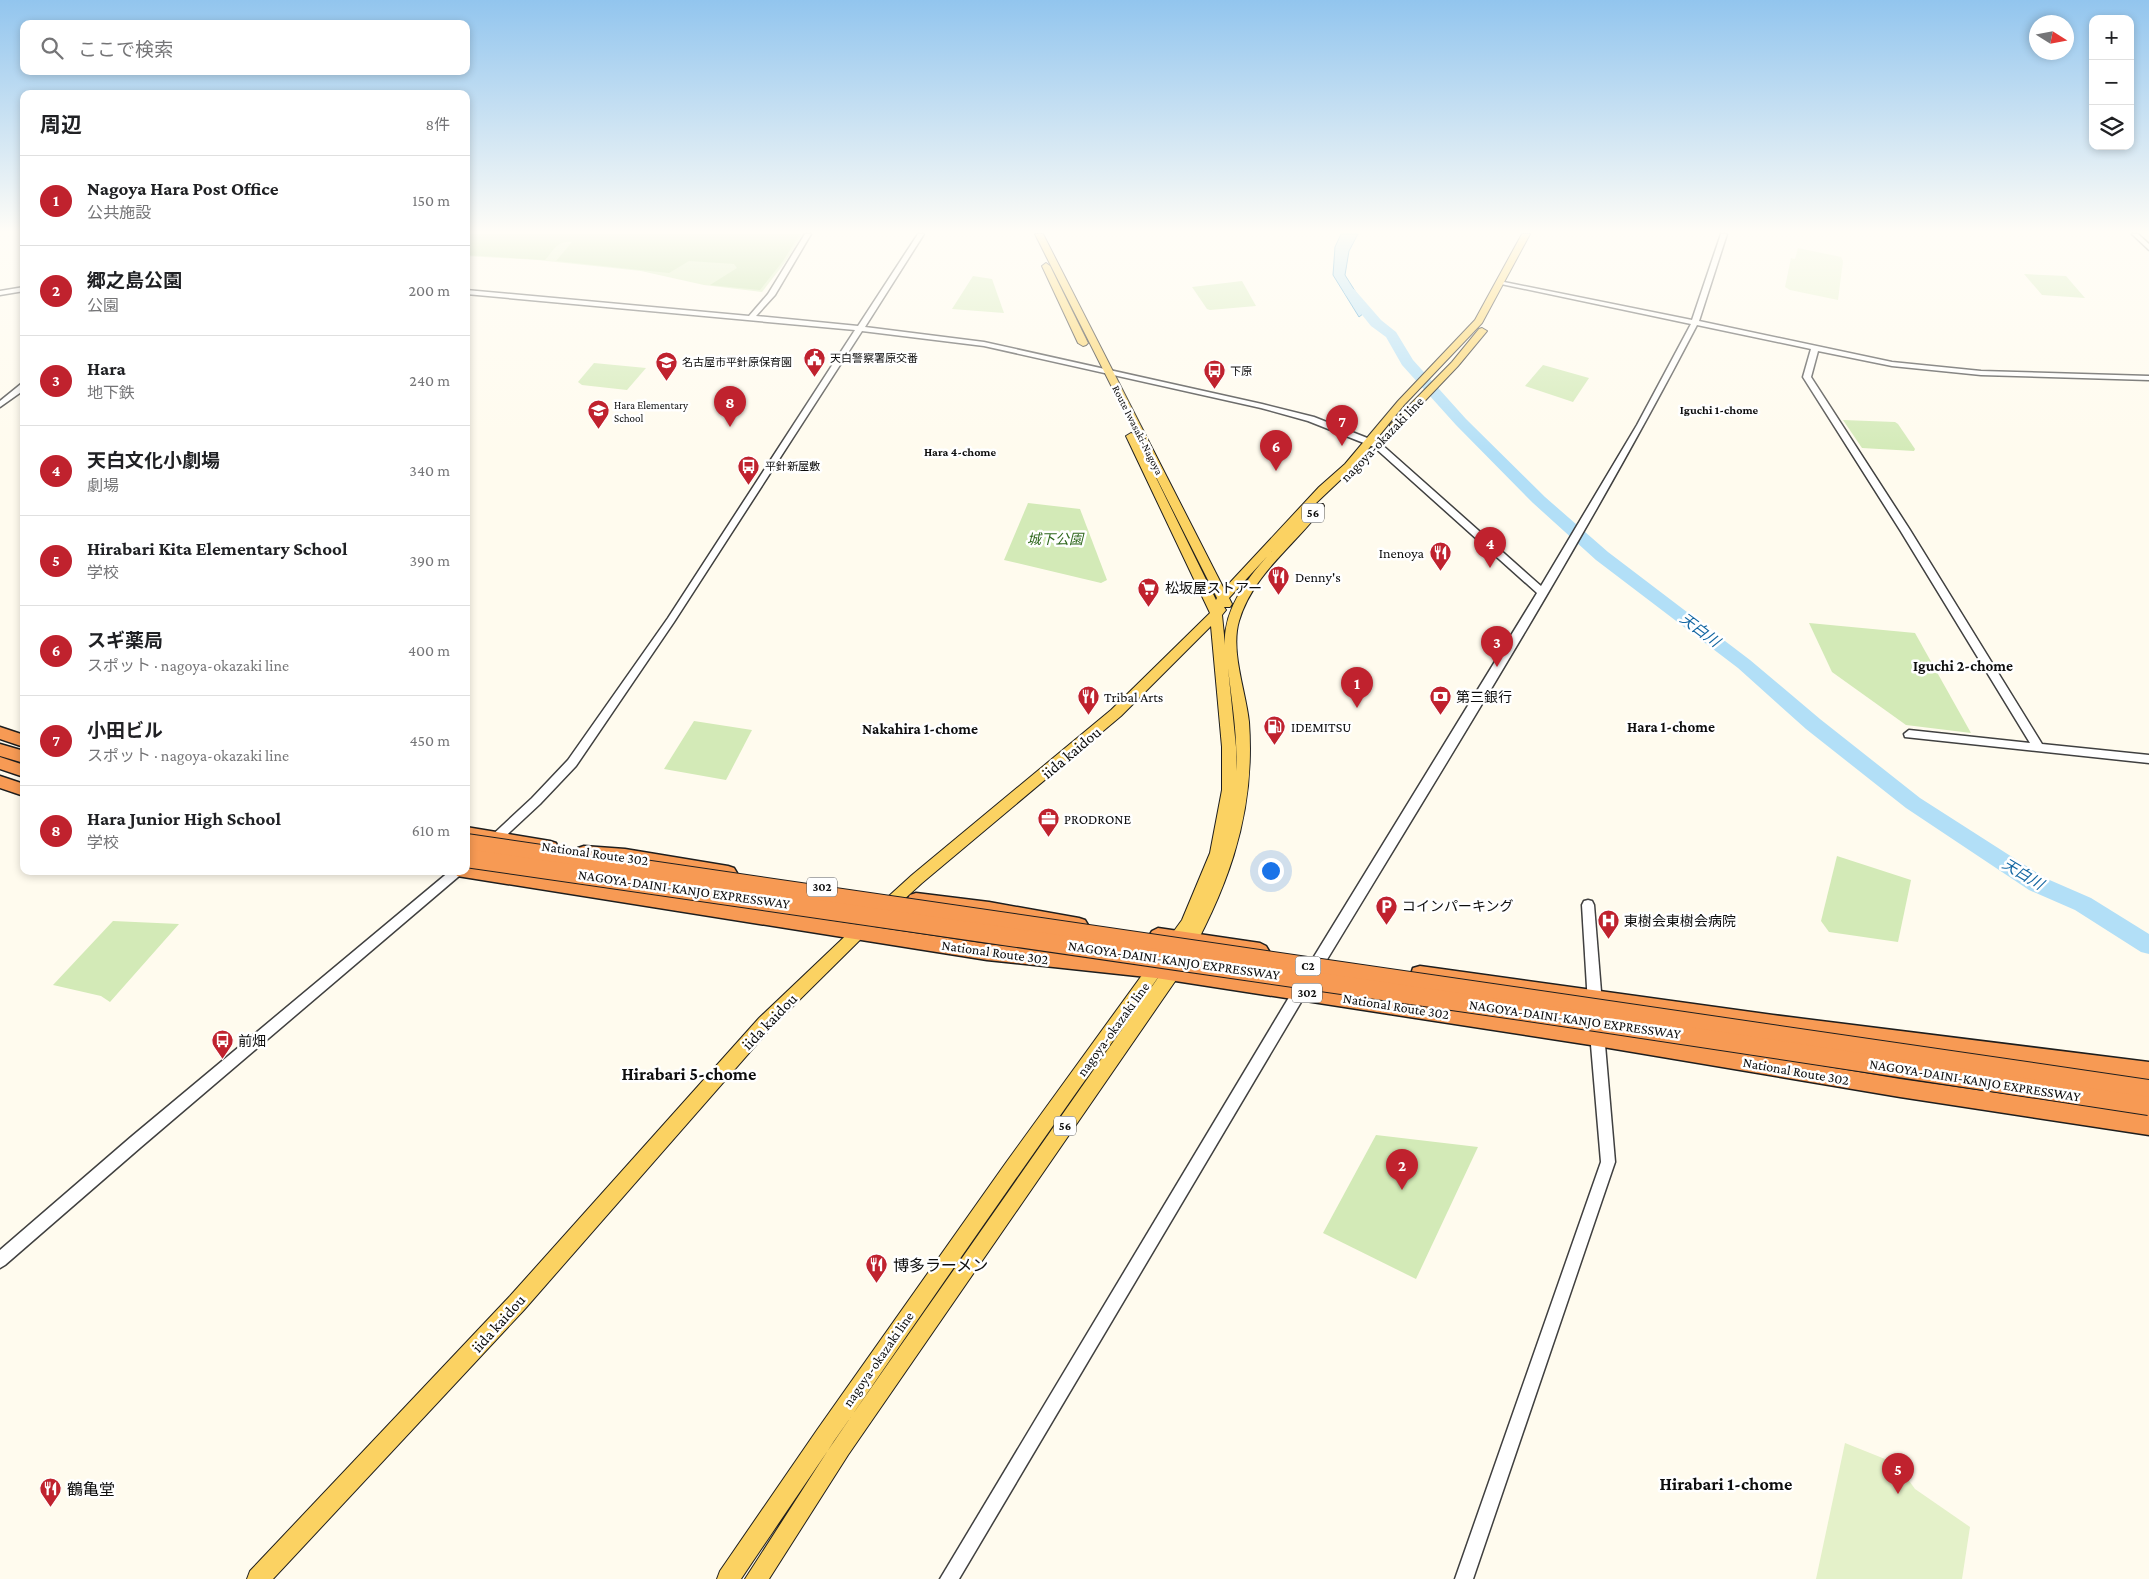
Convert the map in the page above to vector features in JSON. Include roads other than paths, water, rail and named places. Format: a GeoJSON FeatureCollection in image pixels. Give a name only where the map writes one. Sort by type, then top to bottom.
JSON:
{"type":"FeatureCollection","features":[{"type":"Feature","properties":{"kind":"highway"},"geometry":{"type":"LineString","coordinates":[[0,733],[20,740]]}},
{"type":"Feature","properties":{"kind":"highway"},"geometry":{"type":"LineString","coordinates":[[0,750],[20,756]]}},
{"type":"Feature","properties":{"kind":"highway"},"geometry":{"type":"LineString","coordinates":[[0,764],[20,770]]}},
{"type":"Feature","properties":{"kind":"highway"},"geometry":{"type":"LineString","coordinates":[[0,782],[20,789]]}},
{"type":"Feature","properties":{"kind":"highway","name":"National Route 302"},"geometry":{"type":"LineString","coordinates":[[470,834],[575,852],[625,856],[896,898],[990,909],[1088,926],[1319,960],[1773,1023],[2149,1071]]}},
{"type":"Feature","properties":{"kind":"highway","name":"NAGOYA-DAINI-KANJO EXPRESSWAY"},"geometry":{"type":"LineString","coordinates":[[470,844],[2149,1089]]}},
{"type":"Feature","properties":{"kind":"highway","name":"NAGOYA-DAINI-KANJO EXPRESSWAY"},"geometry":{"type":"LineString","coordinates":[[470,859],[1556,1016],[2149,1106]]}},
{"type":"Feature","properties":{"kind":"highway","name":"National Route 302"},"geometry":{"type":"LineString","coordinates":[[470,872],[987,952],[1164,971],[1597,1037],[1900,1088],[2149,1125]]}},
{"type":"Feature","properties":{"kind":"main road","name":"Route Iwasaki-Nagoya"},"geometry":{"type":"LineString","coordinates":[[1069,308],[1232,627]]}},
{"type":"Feature","properties":{"kind":"main road","name":"Route Iwasaki-Nagoya"},"geometry":{"type":"LineString","coordinates":[[1073,308],[1101,369],[1222,605]]}},
{"type":"Feature","properties":{"kind":"main road","name":"nagoya-okazaki line"},"geometry":{"type":"LineString","coordinates":[[1185,939],[1188,923],[1216,853],[1229,790],[1228,748],[1218,642],[1222,605],[1323,489],[1373,443],[1479,321],[1488,308]]}},
{"type":"Feature","properties":{"kind":"main road","name":"nagoya-okazaki line"},"geometry":{"type":"LineString","coordinates":[[1405,407],[1455,364],[1488,324],[1495,308]]}},
{"type":"Feature","properties":{"kind":"main road","name":"nagoya-okazaki line"},"geometry":{"type":"LineString","coordinates":[[756,1579],[841,1448],[1185,939],[1204,917],[1229,855],[1241,797],[1244,755],[1232,627],[1237,611],[1247,592],[1330,492],[1359,468],[1373,443]]}},
{"type":"Feature","properties":{"kind":"main road","name":"56"},"geometry":{"type":"LineString","coordinates":[[1222,605],[1272,555],[1281,550]]}},
{"type":"Feature","properties":{"kind":"main road","name":"iida kaidou"},"geometry":{"type":"LineString","coordinates":[[258,1579],[393,1438],[517,1303],[765,1023],[858,932],[896,898],[1116,713],[1222,605]]}},
{"type":"Feature","properties":{"kind":"main road"},"geometry":{"type":"LineString","coordinates":[[1197,632],[1206,630],[1213,632],[1218,642]]}},
{"type":"Feature","properties":{"kind":"main road","name":"nagoya-okazaki line"},"geometry":{"type":"LineString","coordinates":[[728,1579],[824,1437],[1011,1170],[1164,971]]}},
{"type":"Feature","properties":{"kind":"street"},"geometry":{"type":"LineString","coordinates":[[645,308],[859,328],[984,344],[1101,369],[1311,419],[1373,443],[1541,592]]}},
{"type":"Feature","properties":{"kind":"street"},"geometry":{"type":"LineString","coordinates":[[752,317],[760,308]]}},
{"type":"Feature","properties":{"kind":"street"},"geometry":{"type":"LineString","coordinates":[[470,861],[536,801],[572,763],[671,620],[872,308]]}},
{"type":"Feature","properties":{"kind":"street"},"geometry":{"type":"LineString","coordinates":[[1622,308],[1892,364],[1943,370],[2149,378]]}},
{"type":"Feature","properties":{"kind":"street"},"geometry":{"type":"LineString","coordinates":[[949,1579],[1642,425],[1695,323],[1700,308]]}},
{"type":"Feature","properties":{"kind":"street"},"geometry":{"type":"LineString","coordinates":[[1815,349],[1807,377],[1941,587],[2039,748]]}},
{"type":"Feature","properties":{"kind":"street"},"geometry":{"type":"LineString","coordinates":[[0,405],[20,389]]}},
{"type":"Feature","properties":{"kind":"street"},"geometry":{"type":"LineString","coordinates":[[1910,734],[2149,759]]}},
{"type":"Feature","properties":{"kind":"street"},"geometry":{"type":"LineString","coordinates":[[0,1260],[454,875]]}},
{"type":"Feature","properties":{"kind":"street"},"geometry":{"type":"LineString","coordinates":[[1464,1579],[1608,1162],[1588,905]]}},
{"type":"Feature","properties":{"kind":"water"},"geometry":{"type":"Polygon","coordinates":[[[1353,308],[1369,309],[1359,317],[1353,308]]]}},
{"type":"Feature","properties":{"kind":"waterway","name":"天白川"},"geometry":{"type":"LineString","coordinates":[[1363,308],[1376,323],[1391,335],[1407,362],[1461,422],[1539,500],[1602,556],[1744,664],[1813,724],[1913,803],[2037,884],[2083,904],[2149,945]]}},
{"type":"Feature","properties":{"kind":"place","name":"天白警察署原交番"},"geometry":{"type":"Point","coordinates":[814,377]}},
{"type":"Feature","properties":{"kind":"place","name":"名古屋市平針原保育園"},"geometry":{"type":"Point","coordinates":[666,381]}},
{"type":"Feature","properties":{"kind":"place","name":"下原"},"geometry":{"type":"Point","coordinates":[1214,390]}},
{"type":"Feature","properties":{"kind":"place","name":"Hara Junior High School"},"geometry":{"type":"Point","coordinates":[730,427]}},
{"type":"Feature","properties":{"kind":"place","name":"Hara Elementary School"},"geometry":{"type":"Point","coordinates":[598,430]}},
{"type":"Feature","properties":{"kind":"place","name":"小田ビル"},"geometry":{"type":"Point","coordinates":[1342,446]}},
{"type":"Feature","properties":{"kind":"place","name":"スギ薬局"},"geometry":{"type":"Point","coordinates":[1276,471]}},
{"type":"Feature","properties":{"kind":"place","name":"平針新屋敷"},"geometry":{"type":"Point","coordinates":[749,485]}},
{"type":"Feature","properties":{"kind":"place","name":"天白文化小劇場"},"geometry":{"type":"Point","coordinates":[1490,568]}},
{"type":"Feature","properties":{"kind":"place","name":"Inenoya"},"geometry":{"type":"Point","coordinates":[1440,572]}},
{"type":"Feature","properties":{"kind":"place","name":"Denny's"},"geometry":{"type":"Point","coordinates":[1279,596]}},
{"type":"Feature","properties":{"kind":"place","name":"松坂屋ストアー"},"geometry":{"type":"Point","coordinates":[1149,607]}},
{"type":"Feature","properties":{"kind":"place","name":"Hara"},"geometry":{"type":"Point","coordinates":[1497,667]}},
{"type":"Feature","properties":{"kind":"place","name":"Nagoya Hara Post Office"},"geometry":{"type":"Point","coordinates":[1357,708]}},
{"type":"Feature","properties":{"kind":"place","name":"Tribal Arts"},"geometry":{"type":"Point","coordinates":[1088,716]}},
{"type":"Feature","properties":{"kind":"place","name":"第三銀行"},"geometry":{"type":"Point","coordinates":[1440,716]}},
{"type":"Feature","properties":{"kind":"place","name":"IDEMITSU"},"geometry":{"type":"Point","coordinates":[1275,746]}},
{"type":"Feature","properties":{"kind":"place","name":"PRODRONE"},"geometry":{"type":"Point","coordinates":[1048,838]}},
{"type":"Feature","properties":{"kind":"place","name":"コインパーキング"},"geometry":{"type":"Point","coordinates":[1386,925]}},
{"type":"Feature","properties":{"kind":"place","name":"東樹会東樹会病院"},"geometry":{"type":"Point","coordinates":[1608,940]}},
{"type":"Feature","properties":{"kind":"place","name":"前畑"},"geometry":{"type":"Point","coordinates":[222,1060]}},
{"type":"Feature","properties":{"kind":"place","name":"郷之島公園"},"geometry":{"type":"Point","coordinates":[1402,1190]}},
{"type":"Feature","properties":{"kind":"place","name":"博多ラーメン"},"geometry":{"type":"Point","coordinates":[877,1284]}},
{"type":"Feature","properties":{"kind":"place","name":"Hirabari Kita Elementary School"},"geometry":{"type":"Point","coordinates":[1898,1494]}},
{"type":"Feature","properties":{"kind":"place","name":"鶴亀堂"},"geometry":{"type":"Point","coordinates":[51,1508]}},
{"type":"Feature","properties":{"kind":"district","name":"Iguchi 1-chome"},"geometry":{"type":"Point","coordinates":[1719,410]}},
{"type":"Feature","properties":{"kind":"district","name":"Hara 4-chome"},"geometry":{"type":"Point","coordinates":[960,452]}},
{"type":"Feature","properties":{"kind":"district","name":"Iguchi 2-chome"},"geometry":{"type":"Point","coordinates":[1963,666]}},
{"type":"Feature","properties":{"kind":"district","name":"Hara 1-chome"},"geometry":{"type":"Point","coordinates":[1671,727]}},
{"type":"Feature","properties":{"kind":"district","name":"Nakahira 1-chome"},"geometry":{"type":"Point","coordinates":[920,729]}},
{"type":"Feature","properties":{"kind":"district","name":"Hirabari 5-chome"},"geometry":{"type":"Point","coordinates":[689,1074]}},
{"type":"Feature","properties":{"kind":"district","name":"Hirabari 1-chome"},"geometry":{"type":"Point","coordinates":[1726,1484]}},
{"type":"Feature","properties":{"kind":"park label","name":"城下公園"},"geometry":{"type":"Point","coordinates":[1055,539]}}]}
